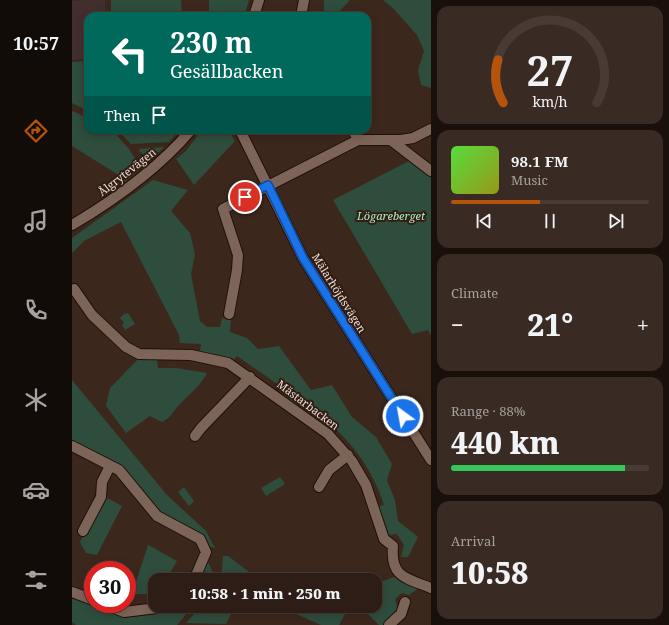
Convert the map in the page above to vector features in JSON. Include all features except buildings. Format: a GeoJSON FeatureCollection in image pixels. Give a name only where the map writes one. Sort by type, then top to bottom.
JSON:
{"type":"FeatureCollection","features":[{"type":"Feature","properties":{"kind":"street"},"geometry":{"type":"LineString","coordinates":[[255,12],[259,0]]}},
{"type":"Feature","properties":{"kind":"street"},"geometry":{"type":"LineString","coordinates":[[302,12],[304,0]]}},
{"type":"Feature","properties":{"kind":"street"},"geometry":{"type":"LineString","coordinates":[[229,314],[238,270],[238,255],[223,209],[358,140],[407,140],[431,129]]}},
{"type":"Feature","properties":{"kind":"street","name":"Ålgrytevägen"},"geometry":{"type":"LineString","coordinates":[[72,225],[95,212],[145,176],[166,158],[187,134]]}},
{"type":"Feature","properties":{"kind":"street","name":"Mälarhöjdsvägen"},"geometry":{"type":"LineString","coordinates":[[242,134],[303,258],[431,460]]}},
{"type":"Feature","properties":{"kind":"street"},"geometry":{"type":"LineString","coordinates":[[355,134],[358,140]]}},
{"type":"Feature","properties":{"kind":"street"},"geometry":{"type":"LineString","coordinates":[[392,141],[431,171]]}},
{"type":"Feature","properties":{"kind":"street","name":"Mästarbacken"},"geometry":{"type":"LineString","coordinates":[[74,289],[92,316],[126,347],[139,354],[191,355],[215,358],[228,363],[250,377],[328,434],[348,455],[366,485],[384,539],[393,546],[392,561],[394,568],[400,574],[431,588]]}},
{"type":"Feature","properties":{"kind":"street"},"geometry":{"type":"LineString","coordinates":[[195,436],[250,377]]}},
{"type":"Feature","properties":{"kind":"street"},"geometry":{"type":"LineString","coordinates":[[72,446],[119,470],[157,516],[200,539],[206,552],[198,573]]}},
{"type":"Feature","properties":{"kind":"street"},"geometry":{"type":"LineString","coordinates":[[319,487],[329,470],[348,455]]}},
{"type":"Feature","properties":{"kind":"street"},"geometry":{"type":"LineString","coordinates":[[83,531],[101,497],[102,482],[110,466]]}},
{"type":"Feature","properties":{"kind":"street"},"geometry":{"type":"LineString","coordinates":[[72,592],[84,597]]}},
{"type":"Feature","properties":{"kind":"street"},"geometry":{"type":"LineString","coordinates":[[389,625],[401,614],[405,602]]}},
{"type":"Feature","properties":{"kind":"street"},"geometry":{"type":"LineString","coordinates":[[136,611],[148,609]]}},
{"type":"Feature","properties":{"kind":"shaded area"},"geometry":{"type":"Polygon","coordinates":[[[105,0],[105,12],[84,12],[84,59],[72,60],[72,1],[105,0]]]}},
{"type":"Feature","properties":{"kind":"green space"},"geometry":{"type":"Polygon","coordinates":[[[111,0],[181,0],[182,12],[111,12],[111,0]]]}},
{"type":"Feature","properties":{"kind":"green space"},"geometry":{"type":"Polygon","coordinates":[[[209,0],[249,0],[245,12],[209,12],[209,0]]]}},
{"type":"Feature","properties":{"kind":"green space"},"geometry":{"type":"Polygon","coordinates":[[[324,0],[350,0],[339,12],[324,12],[324,0]]]}},
{"type":"Feature","properties":{"kind":"green space"},"geometry":{"type":"Polygon","coordinates":[[[383,0],[431,0],[431,88],[421,85],[418,70],[424,51],[417,35],[393,8],[383,0]]]}},
{"type":"Feature","properties":{"kind":"green space"},"geometry":{"type":"Polygon","coordinates":[[[84,61],[84,109],[72,103],[72,62],[84,61]]]}},
{"type":"Feature","properties":{"kind":"green space"},"geometry":{"type":"Polygon","coordinates":[[[72,111],[84,116],[84,134],[116,134],[129,149],[141,168],[125,182],[117,174],[72,146],[72,111]]]}},
{"type":"Feature","properties":{"kind":"green space"},"geometry":{"type":"Polygon","coordinates":[[[121,134],[176,134],[169,142],[131,144],[121,134]]]}},
{"type":"Feature","properties":{"kind":"green space"},"geometry":{"type":"Polygon","coordinates":[[[199,134],[231,134],[235,141],[194,185],[176,159],[186,151],[199,134]]]}},
{"type":"Feature","properties":{"kind":"green space"},"geometry":{"type":"Polygon","coordinates":[[[164,147],[151,160],[139,151],[139,149],[164,147]]]}},
{"type":"Feature","properties":{"kind":"green space","name":"Lögareberget"},"geometry":{"type":"Polygon","coordinates":[[[411,160],[431,177],[431,335],[428,330],[412,334],[333,200],[411,160]]]}},
{"type":"Feature","properties":{"kind":"green space"},"geometry":{"type":"Polygon","coordinates":[[[153,180],[188,190],[171,211],[190,233],[195,254],[191,274],[200,321],[207,327],[220,327],[222,318],[231,319],[230,332],[247,338],[258,349],[279,346],[311,390],[332,385],[352,417],[376,437],[392,464],[387,480],[395,500],[398,521],[418,537],[408,557],[401,557],[404,545],[397,534],[387,535],[377,507],[384,505],[367,468],[352,446],[333,427],[323,418],[318,423],[286,399],[290,393],[237,356],[233,361],[200,351],[201,344],[180,343],[179,335],[121,222],[84,241],[72,253],[72,238],[153,180]]]}},
{"type":"Feature","properties":{"kind":"green space"},"geometry":{"type":"Polygon","coordinates":[[[128,313],[135,324],[125,330],[122,325],[124,323],[120,318],[124,314],[128,313]]]}},
{"type":"Feature","properties":{"kind":"green space"},"geometry":{"type":"Polygon","coordinates":[[[138,359],[157,359],[158,368],[176,368],[207,373],[198,386],[168,418],[162,422],[150,416],[126,433],[106,406],[110,388],[138,359]]]}},
{"type":"Feature","properties":{"kind":"green space"},"geometry":{"type":"Polygon","coordinates":[[[72,380],[167,495],[206,531],[215,548],[207,546],[159,513],[125,471],[72,442],[72,380]]]}},
{"type":"Feature","properties":{"kind":"green space"},"geometry":{"type":"Polygon","coordinates":[[[280,477],[285,484],[266,496],[261,488],[280,477]]]}},
{"type":"Feature","properties":{"kind":"green space"},"geometry":{"type":"Polygon","coordinates":[[[184,487],[194,501],[189,506],[178,492],[184,487]]]}},
{"type":"Feature","properties":{"kind":"green space"},"geometry":{"type":"Polygon","coordinates":[[[104,496],[122,506],[97,555],[86,553],[80,542],[104,496]]]}},
{"type":"Feature","properties":{"kind":"green space"},"geometry":{"type":"Polygon","coordinates":[[[148,545],[177,561],[170,573],[148,573],[148,594],[136,594],[136,582],[148,545]]]}},
{"type":"Feature","properties":{"kind":"green space"},"geometry":{"type":"Polygon","coordinates":[[[223,556],[228,556],[251,573],[222,573],[223,556]]]}},
{"type":"Feature","properties":{"kind":"green space"},"geometry":{"type":"Polygon","coordinates":[[[207,560],[213,573],[200,573],[207,560]]]}},
{"type":"Feature","properties":{"kind":"green space"},"geometry":{"type":"Polygon","coordinates":[[[394,577],[419,588],[409,595],[402,593],[398,596],[395,600],[399,610],[383,625],[379,625],[367,613],[382,613],[382,581],[394,577]]]}},
{"type":"Feature","properties":{"kind":"green space"},"geometry":{"type":"Polygon","coordinates":[[[72,597],[84,601],[84,613],[116,613],[131,617],[164,613],[187,613],[177,625],[76,625],[72,622],[72,597]]]}},
{"type":"Feature","properties":{"kind":"green space"},"geometry":{"type":"Polygon","coordinates":[[[195,613],[232,613],[226,624],[186,623],[195,613]]]}},
{"type":"Feature","properties":{"kind":"green space"},"geometry":{"type":"Polygon","coordinates":[[[294,613],[346,613],[339,625],[321,625],[294,613]]]}},
{"type":"Feature","properties":{"kind":"route"},"geometry":{"type":"LineString","coordinates":[[245,197],[268,185],[303,258],[403,416]]}}]}
